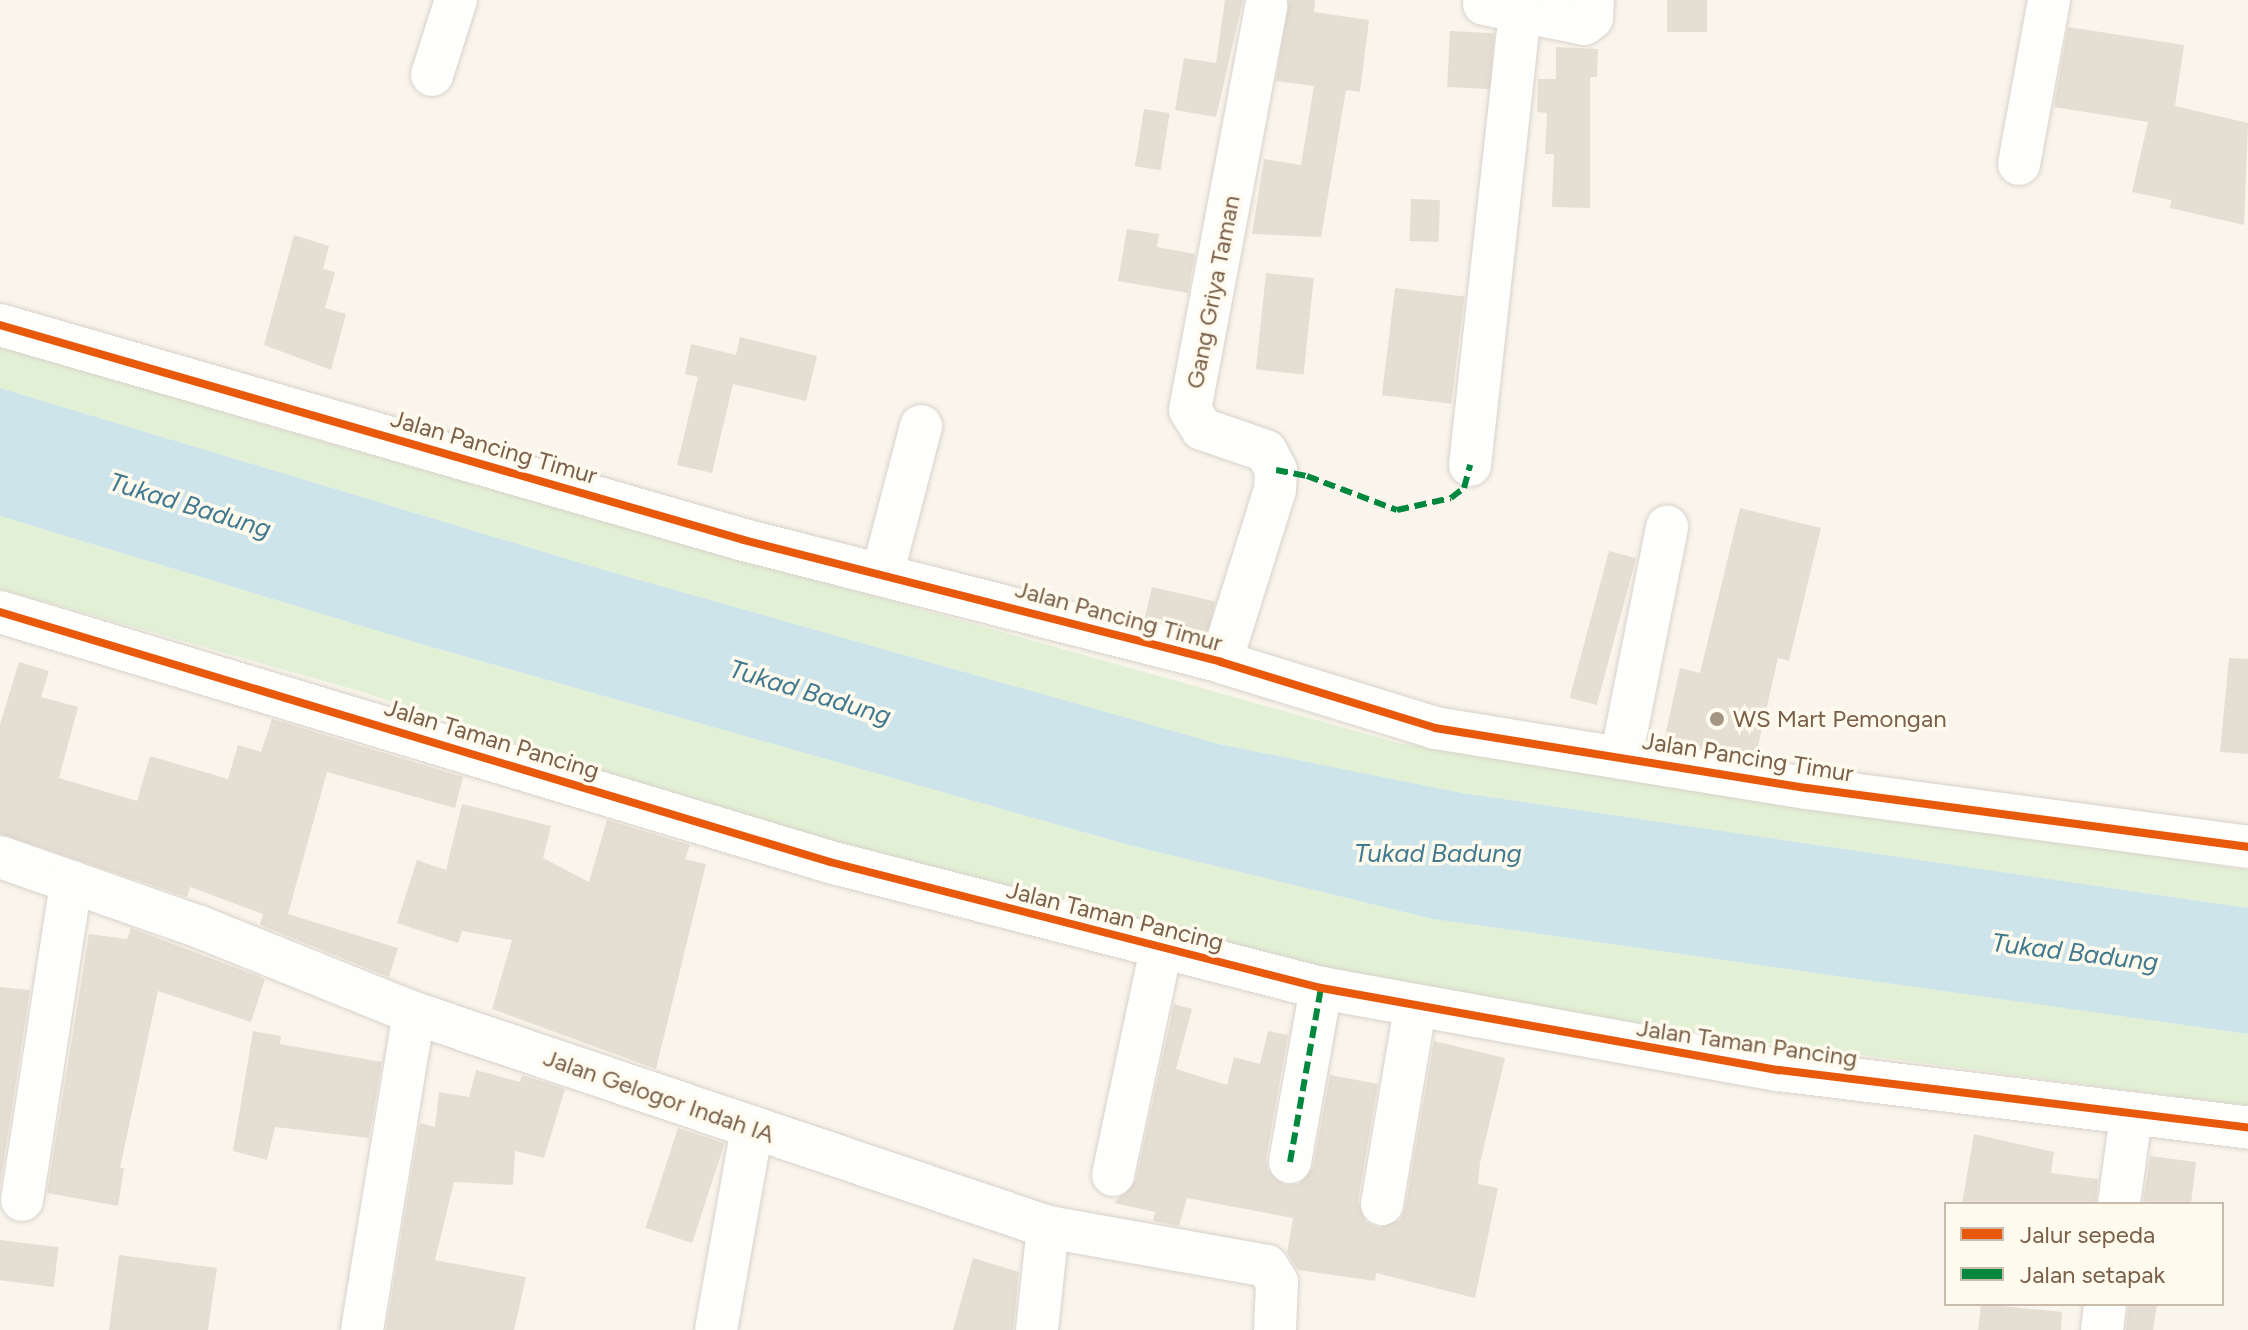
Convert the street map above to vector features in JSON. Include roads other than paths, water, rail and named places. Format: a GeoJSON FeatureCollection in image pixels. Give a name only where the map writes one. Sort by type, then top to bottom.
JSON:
{"type":"FeatureCollection","features":[{"type":"Feature","properties":{"kind":"street"},"geometry":{"type":"LineString","coordinates":[[432,75],[456,0]]}},
{"type":"Feature","properties":{"kind":"street"},"geometry":{"type":"LineString","coordinates":[[1470,465],[1502,9],[1584,24],[1592,18],[1593,0]]}},
{"type":"Feature","properties":{"kind":"street"},"geometry":{"type":"LineString","coordinates":[[2019,164],[2049,0]]}},
{"type":"Feature","properties":{"kind":"street","name":"Gang Griya Taman"},"geometry":{"type":"LineString","coordinates":[[1221,662],[1275,490],[1276,470],[1266,451],[1202,429],[1190,410],[1266,6]]}},
{"type":"Feature","properties":{"kind":"street","name":"Jalan Pancing Timur"},"geometry":{"type":"LineString","coordinates":[[0,325],[882,575],[1221,662],[1435,728],[1621,758],[2248,847]]}},
{"type":"Feature","properties":{"kind":"street"},"geometry":{"type":"LineString","coordinates":[[882,575],[921,426]]}},
{"type":"Feature","properties":{"kind":"street"},"geometry":{"type":"LineString","coordinates":[[1621,758],[1667,527]]}},
{"type":"Feature","properties":{"kind":"street","name":"Jalan Taman Pancing"},"geometry":{"type":"LineString","coordinates":[[0,612],[830,862],[1161,950],[1321,988],[1415,1009],[1779,1070],[2248,1128]]}},
{"type":"Feature","properties":{"kind":"street","name":"Jalan Gelogor Indah IA"},"geometry":{"type":"LineString","coordinates":[[0,857],[414,1013],[1048,1227],[1267,1266],[1277,1282],[1275,1330]]}},
{"type":"Feature","properties":{"kind":"street"},"geometry":{"type":"LineString","coordinates":[[22,1200],[71,882]]}},
{"type":"Feature","properties":{"kind":"street"},"geometry":{"type":"LineString","coordinates":[[1113,1175],[1161,950]]}},
{"type":"Feature","properties":{"kind":"street"},"geometry":{"type":"LineString","coordinates":[[1290,1162],[1321,988]]}},
{"type":"Feature","properties":{"kind":"street"},"geometry":{"type":"LineString","coordinates":[[1382,1204],[1415,1009]]}},
{"type":"Feature","properties":{"kind":"street"},"geometry":{"type":"LineString","coordinates":[[362,1330],[414,1013]]}},
{"type":"Feature","properties":{"kind":"street"},"geometry":{"type":"LineString","coordinates":[[2119,1202],[2131,1115]]}},
{"type":"Feature","properties":{"kind":"street"},"geometry":{"type":"LineString","coordinates":[[716,1330],[752,1128]]}},
{"type":"Feature","properties":{"kind":"street"},"geometry":{"type":"LineString","coordinates":[[1037,1330],[1048,1227]]}},
{"type":"Feature","properties":{"kind":"street"},"geometry":{"type":"LineString","coordinates":[[2102,1330],[2105,1306]]}},
{"type":"Feature","properties":{"kind":"water","name":"Tukad Badung"},"geometry":{"type":"Polygon","coordinates":[[[0,388],[604,570],[1219,744],[1462,793],[2248,908],[2248,1034],[1433,919],[1129,845],[421,644],[0,516],[0,388]]]}},
{"type":"Feature","properties":{"kind":"place","name":"WS Mart Pemongan"},"geometry":{"type":"Point","coordinates":[1717,719]}}]}
